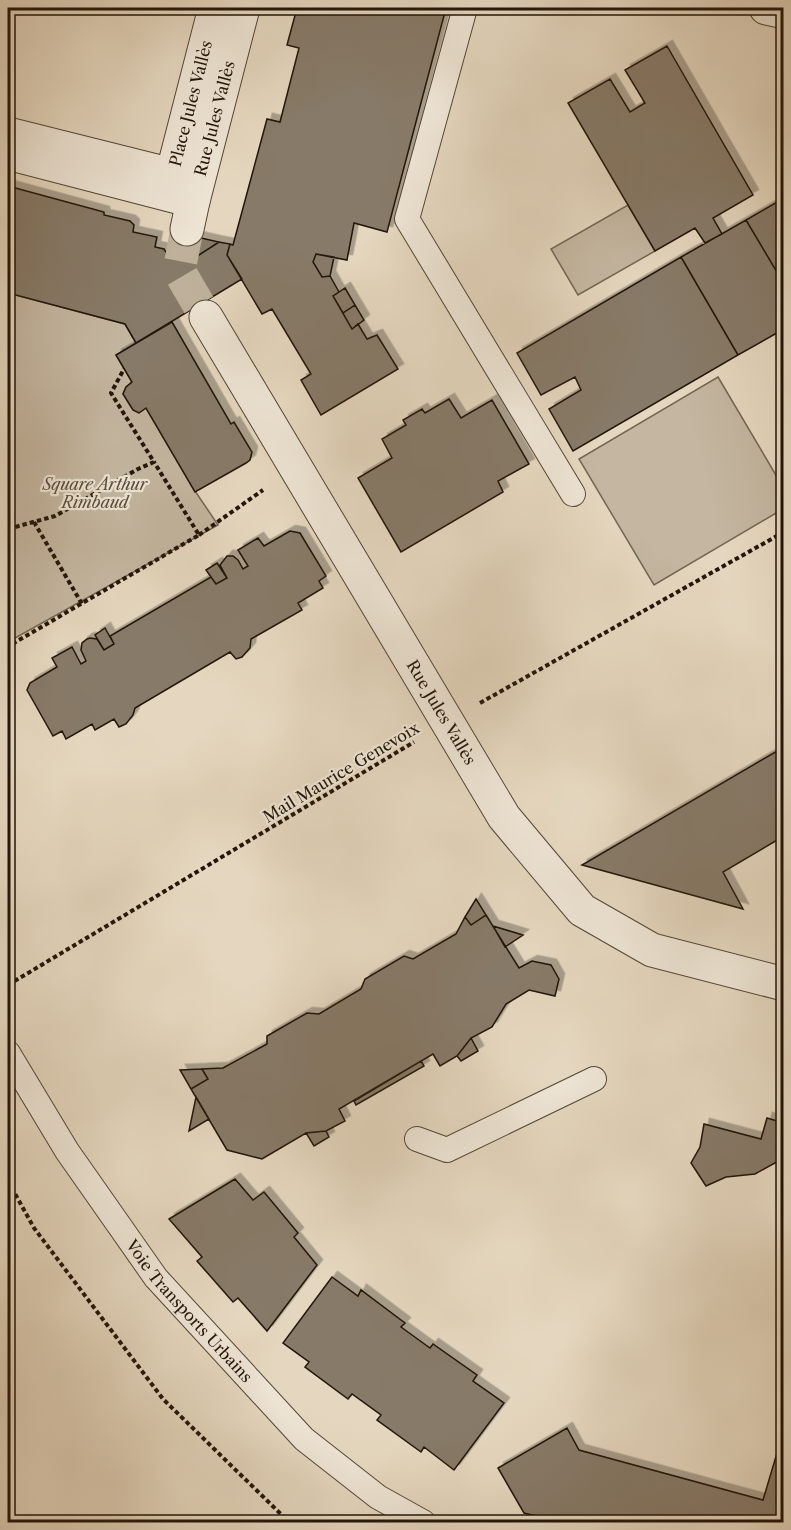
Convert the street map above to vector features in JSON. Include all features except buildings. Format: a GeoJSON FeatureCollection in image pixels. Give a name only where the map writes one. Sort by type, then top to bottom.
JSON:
{"type":"FeatureCollection","features":[{"type":"Feature","properties":{"kind":"street","name":"Place Jules Vallès"},"geometry":{"type":"LineString","coordinates":[[8,134],[172,175],[215,8]]}},
{"type":"Feature","properties":{"kind":"street","name":"Rue Jules Vallès"},"geometry":{"type":"LineString","coordinates":[[8,153],[190,215],[243,8]]}},
{"type":"Feature","properties":{"kind":"street"},"geometry":{"type":"LineString","coordinates":[[766,8],[783,12]]}},
{"type":"Feature","properties":{"kind":"street","name":"Rue Jules Vallès"},"geometry":{"type":"LineString","coordinates":[[206,317],[504,817],[582,910],[652,950],[783,984]]}},
{"type":"Feature","properties":{"kind":"lane"},"geometry":{"type":"LineString","coordinates":[[465,8],[407,219],[573,494]]}},
{"type":"Feature","properties":{"kind":"lane","name":"Voie Transports Urbains"},"geometry":{"type":"LineString","coordinates":[[8,1053],[67,1151],[156,1278],[304,1439],[378,1497],[423,1522]]}},
{"type":"Feature","properties":{"kind":"lane"},"geometry":{"type":"LineString","coordinates":[[417,1139],[447,1150],[594,1079]]}},
{"type":"Feature","properties":{"kind":"path"},"geometry":{"type":"LineString","coordinates":[[124,369],[111,393],[199,535]]}},
{"type":"Feature","properties":{"kind":"path"},"geometry":{"type":"LineString","coordinates":[[8,529],[55,516],[154,462]]}},
{"type":"Feature","properties":{"kind":"path"},"geometry":{"type":"LineString","coordinates":[[8,636],[14,643],[82,604],[199,535],[296,467]]}},
{"type":"Feature","properties":{"kind":"path"},"geometry":{"type":"LineString","coordinates":[[34,522],[82,604]]}},
{"type":"Feature","properties":{"kind":"path","name":"Mail Maurice Genevoix"},"geometry":{"type":"LineString","coordinates":[[8,985],[448,722],[783,532]]}},
{"type":"Feature","properties":{"kind":"path"},"geometry":{"type":"LineString","coordinates":[[8,1181],[34,1228],[163,1399],[289,1522]]}},
{"type":"Feature","properties":{"kind":"green space"},"geometry":{"type":"Polygon","coordinates":[[[628,205],[655,251],[578,295],[551,249],[628,205]]]}},
{"type":"Feature","properties":{"kind":"green space","name":"Square Arthur Rimbaud"},"geometry":{"type":"Polygon","coordinates":[[[8,293],[125,324],[136,343],[116,355],[132,382],[123,394],[133,410],[139,413],[146,408],[218,525],[8,642],[8,293]]]}},
{"type":"Feature","properties":{"kind":"green space"},"geometry":{"type":"Polygon","coordinates":[[[718,377],[783,487],[783,509],[654,585],[579,459],[718,377]]]}},
{"type":"Feature","properties":{"kind":"tunnel"},"geometry":{"type":"LineString","coordinates":[[187,229],[179,271],[206,317]]}}]}
